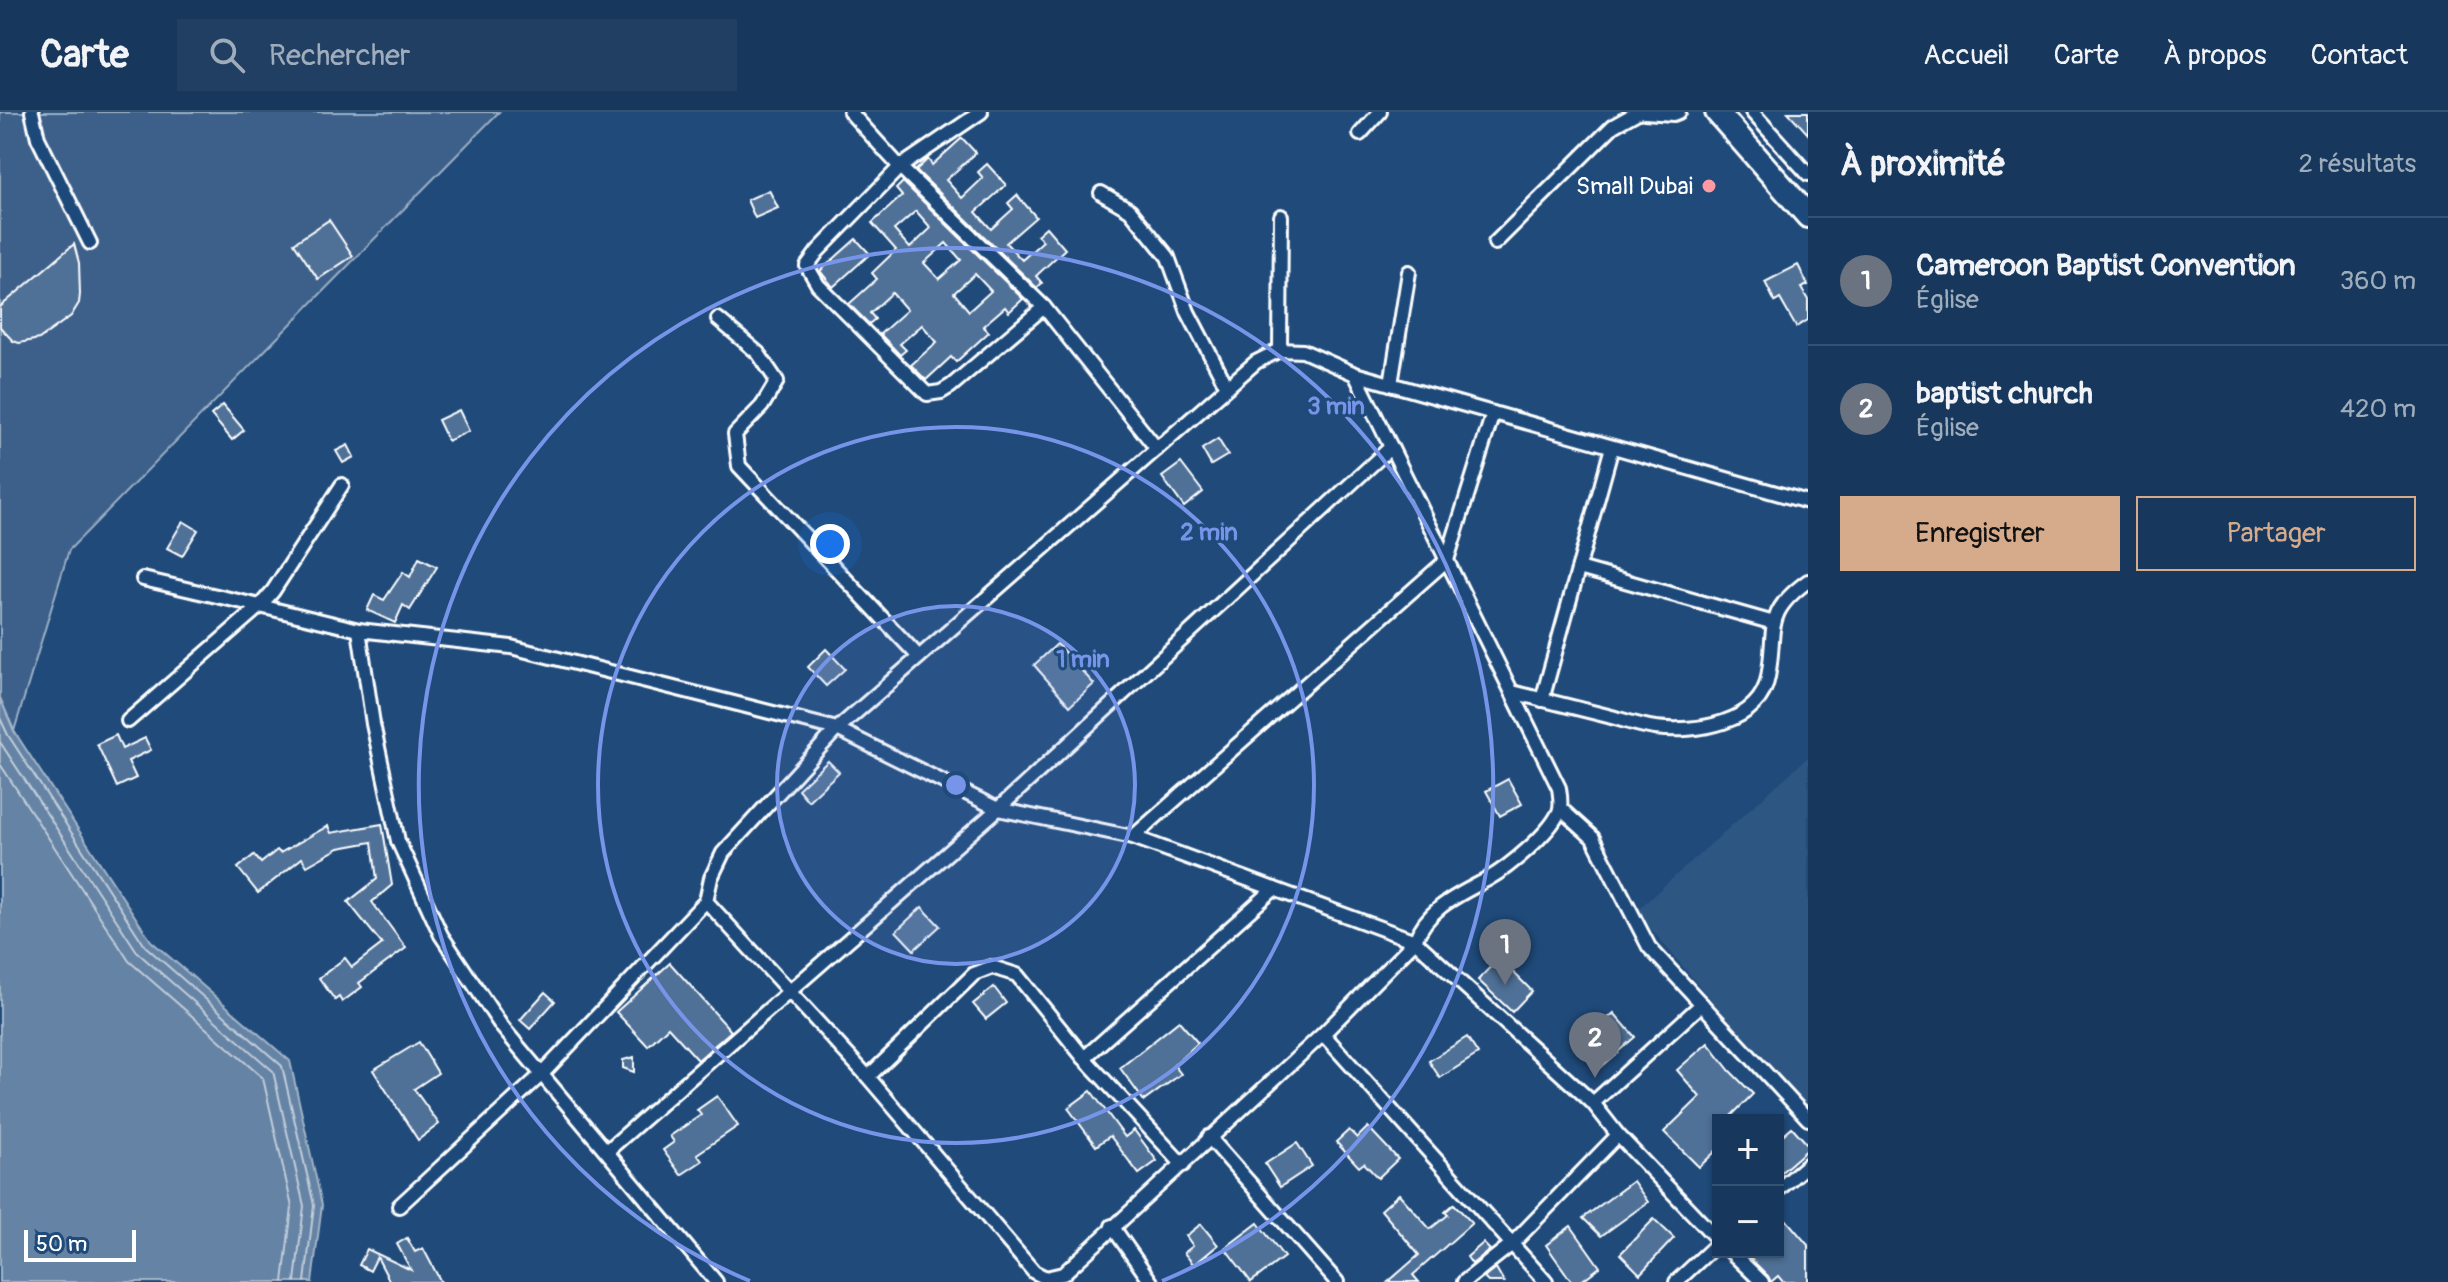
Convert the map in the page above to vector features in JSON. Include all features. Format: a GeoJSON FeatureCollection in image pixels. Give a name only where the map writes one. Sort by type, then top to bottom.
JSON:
{"type":"FeatureCollection","features":[{"type":"Feature","properties":{"kind":"highway"},"geometry":{"type":"LineString","coordinates":[[1717,112],[1808,216]]}},
{"type":"Feature","properties":{"kind":"street"},"geometry":{"type":"LineString","coordinates":[[32,112],[38,138],[90,243]]}},
{"type":"Feature","properties":{"kind":"street"},"geometry":{"type":"LineString","coordinates":[[850,112],[900,167],[1044,307],[1157,449]]}},
{"type":"Feature","properties":{"kind":"street"},"geometry":{"type":"LineString","coordinates":[[981,112],[900,167],[807,266],[818,285],[927,394],[941,392],[951,386],[1044,307]]}},
{"type":"Feature","properties":{"kind":"street"},"geometry":{"type":"LineString","coordinates":[[1360,134],[1380,112]]}},
{"type":"Feature","properties":{"kind":"street"},"geometry":{"type":"LineString","coordinates":[[1495,243],[1613,126],[1641,112],[1679,112]]}},
{"type":"Feature","properties":{"kind":"street"},"geometry":{"type":"LineString","coordinates":[[1752,112],[1808,174]]}},
{"type":"Feature","properties":{"kind":"street"},"geometry":{"type":"LineString","coordinates":[[1101,193],[1130,210],[1168,257],[1188,312],[1227,387]]}},
{"type":"Feature","properties":{"kind":"street"},"geometry":{"type":"LineString","coordinates":[[1280,350],[1281,216]]}},
{"type":"Feature","properties":{"kind":"street"},"geometry":{"type":"LineString","coordinates":[[1391,384],[1409,272]]}},
{"type":"Feature","properties":{"kind":"street"},"geometry":{"type":"LineString","coordinates":[[718,319],[758,353],[777,381],[762,406],[735,434],[739,466],[919,657]]}},
{"type":"Feature","properties":{"kind":"street"},"geometry":{"type":"LineString","coordinates":[[399,1206],[542,1074],[706,901],[711,878],[723,853],[837,729],[1256,362],[1280,350],[1303,351],[1355,374],[1808,502]]}},
{"type":"Feature","properties":{"kind":"street"},"geometry":{"type":"LineString","coordinates":[[706,901],[868,1077],[1034,1272],[1046,1278],[1063,1274],[1323,1034],[1415,941],[1420,927],[1437,908],[1492,877],[1545,833],[1561,809],[1559,788],[1355,374]]}},
{"type":"Feature","properties":{"kind":"street"},"geometry":{"type":"LineString","coordinates":[[1133,837],[1447,560],[1493,413]]}},
{"type":"Feature","properties":{"kind":"street"},"geometry":{"type":"LineString","coordinates":[[607,1151],[998,809],[1391,447]]}},
{"type":"Feature","properties":{"kind":"street"},"geometry":{"type":"LineString","coordinates":[[1542,700],[1612,447]]}},
{"type":"Feature","properties":{"kind":"street"},"geometry":{"type":"LineString","coordinates":[[128,721],[260,606],[342,485]]}},
{"type":"Feature","properties":{"kind":"street"},"geometry":{"type":"LineString","coordinates":[[1579,568],[1774,623]]}},
{"type":"Feature","properties":{"kind":"street"},"geometry":{"type":"LineString","coordinates":[[143,579],[359,630],[511,647],[837,729],[998,809],[1133,837],[1415,941],[1593,1103],[1618,1135],[1712,1236]]}},
{"type":"Feature","properties":{"kind":"street"},"geometry":{"type":"LineString","coordinates":[[1512,692],[1656,728],[1701,727],[1729,720],[1746,711],[1762,696],[1768,679],[1775,612],[1808,581]]}},
{"type":"Feature","properties":{"kind":"street"},"geometry":{"type":"LineString","coordinates":[[359,630],[373,724],[398,841],[441,935],[502,1027],[716,1282]]}},
{"type":"Feature","properties":{"kind":"street"},"geometry":{"type":"LineString","coordinates":[[1561,809],[1593,838],[1649,947],[1808,1119]]}},
{"type":"Feature","properties":{"kind":"street"},"geometry":{"type":"LineString","coordinates":[[1084,1058],[1274,889]]}},
{"type":"Feature","properties":{"kind":"street"},"geometry":{"type":"LineString","coordinates":[[868,1077],[974,974],[992,967],[1017,975],[1084,1058],[1183,1165]]}},
{"type":"Feature","properties":{"kind":"street"},"geometry":{"type":"LineString","coordinates":[[1593,1103],[1702,1004]]}},
{"type":"Feature","properties":{"kind":"street"},"geometry":{"type":"LineString","coordinates":[[1323,1034],[1546,1282]]}},
{"type":"Feature","properties":{"kind":"street"},"geometry":{"type":"LineString","coordinates":[[1464,1282],[1512,1244],[1618,1135]]}},
{"type":"Feature","properties":{"kind":"street"},"geometry":{"type":"LineString","coordinates":[[1209,1137],[1337,1282]]}},
{"type":"Feature","properties":{"kind":"street"},"geometry":{"type":"LineString","coordinates":[[1783,1186],[1808,1164]]}},
{"type":"Feature","properties":{"kind":"street"},"geometry":{"type":"LineString","coordinates":[[1112,1226],[1151,1282]]}},
{"type":"Feature","properties":{"kind":"street"},"geometry":{"type":"LineString","coordinates":[[1676,1282],[1712,1248]]}},
{"type":"Feature","properties":{"kind":"street"},"geometry":{"type":"LineString","coordinates":[[1737,1258],[1762,1282]]}},
{"type":"Feature","properties":{"kind":"shaded area"},"geometry":{"type":"Polygon","coordinates":[[[0,112],[499,112],[69,550],[14,731],[0,698],[0,112]]]}},
{"type":"Feature","properties":{"kind":"shaded area"},"geometry":{"type":"Polygon","coordinates":[[[1808,757],[1808,1115],[1636,911],[1808,757]]]}},
{"type":"Feature","properties":{"kind":"water"},"geometry":{"type":"Polygon","coordinates":[[[0,698],[14,731],[151,941],[290,1061],[322,1205],[312,1282],[0,1282],[0,698]]]}},
{"type":"Feature","properties":{"kind":"building"},"geometry":{"type":"Polygon","coordinates":[[[1788,112],[1808,112],[1808,134],[1788,112]]]}},
{"type":"Feature","properties":{"kind":"building"},"geometry":{"type":"Polygon","coordinates":[[[962,138],[976,153],[946,180],[962,198],[983,178],[978,172],[987,164],[1006,185],[976,212],[991,229],[1013,209],[1008,203],[1017,195],[1036,217],[1006,243],[1022,260],[1043,241],[1037,235],[1046,227],[1065,249],[1036,276],[1042,283],[1037,288],[916,170],[928,159],[932,165],[962,138]]]}},
{"type":"Feature","properties":{"kind":"building"},"geometry":{"type":"Polygon","coordinates":[[[903,182],[1023,299],[1009,312],[1005,307],[983,326],[989,332],[956,362],[951,357],[926,380],[911,365],[937,342],[922,325],[900,344],[906,350],[900,355],[880,334],[907,310],[892,293],[870,313],[875,319],[869,324],[849,304],[877,279],[872,273],[896,250],[872,223],[902,196],[896,189],[903,182]],[[916,211],[894,230],[910,248],[931,228],[916,211]],[[946,243],[924,263],[939,279],[961,260],[946,243]],[[975,274],[954,293],[969,311],[991,291],[975,274]]]}},
{"type":"Feature","properties":{"kind":"building"},"geometry":{"type":"Polygon","coordinates":[[[769,190],[778,208],[755,218],[747,200],[769,190]]]}},
{"type":"Feature","properties":{"kind":"building"},"geometry":{"type":"Polygon","coordinates":[[[329,220],[353,256],[318,279],[294,243],[329,220]]]}},
{"type":"Feature","properties":{"kind":"building"},"geometry":{"type":"Polygon","coordinates":[[[856,239],[870,254],[833,287],[820,271],[856,239]]]}},
{"type":"Feature","properties":{"kind":"building"},"geometry":{"type":"Polygon","coordinates":[[[74,244],[79,263],[80,294],[79,303],[71,316],[39,339],[19,343],[13,341],[0,327],[0,307],[74,244]]]}},
{"type":"Feature","properties":{"kind":"building"},"geometry":{"type":"Polygon","coordinates":[[[1798,265],[1808,285],[1801,288],[1808,300],[1808,320],[1796,327],[1780,299],[1775,302],[1765,282],[1798,265]]]}},
{"type":"Feature","properties":{"kind":"building"},"geometry":{"type":"Polygon","coordinates":[[[223,405],[244,430],[232,440],[211,415],[223,405]]]}},
{"type":"Feature","properties":{"kind":"building"},"geometry":{"type":"Polygon","coordinates":[[[459,410],[469,431],[448,441],[438,420],[459,410]]]}},
{"type":"Feature","properties":{"kind":"building"},"geometry":{"type":"Polygon","coordinates":[[[1218,439],[1228,455],[1211,465],[1202,449],[1218,439]]]}},
{"type":"Feature","properties":{"kind":"building"},"geometry":{"type":"Polygon","coordinates":[[[348,445],[354,457],[343,463],[336,451],[348,445]]]}},
{"type":"Feature","properties":{"kind":"building"},"geometry":{"type":"Polygon","coordinates":[[[1181,463],[1203,492],[1184,507],[1162,477],[1181,463]]]}},
{"type":"Feature","properties":{"kind":"building"},"geometry":{"type":"Polygon","coordinates":[[[183,521],[198,530],[182,556],[167,548],[183,521]]]}},
{"type":"Feature","properties":{"kind":"building"},"geometry":{"type":"Polygon","coordinates":[[[419,558],[437,567],[410,610],[403,605],[395,623],[367,610],[374,595],[384,600],[403,572],[410,577],[419,558]]]}},
{"type":"Feature","properties":{"kind":"building"},"geometry":{"type":"Polygon","coordinates":[[[1057,644],[1094,684],[1070,706],[1034,665],[1057,644]]]}},
{"type":"Feature","properties":{"kind":"building"},"geometry":{"type":"Polygon","coordinates":[[[826,649],[845,669],[826,686],[808,667],[826,649]]]}},
{"type":"Feature","properties":{"kind":"building"},"geometry":{"type":"Polygon","coordinates":[[[116,735],[122,749],[145,738],[151,750],[128,761],[136,778],[117,787],[97,744],[116,735]]]}},
{"type":"Feature","properties":{"kind":"building"},"geometry":{"type":"Polygon","coordinates":[[[828,761],[839,772],[808,801],[798,789],[828,761]]]}},
{"type":"Feature","properties":{"kind":"building"},"geometry":{"type":"Polygon","coordinates":[[[1508,779],[1522,804],[1500,816],[1486,791],[1508,779]]]}},
{"type":"Feature","properties":{"kind":"building"},"geometry":{"type":"Polygon","coordinates":[[[382,824],[392,885],[372,902],[406,948],[359,983],[362,987],[342,1002],[339,997],[335,1000],[319,978],[345,958],[352,967],[382,944],[348,902],[377,879],[372,842],[339,848],[307,866],[302,858],[258,893],[238,868],[254,855],[261,863],[277,850],[280,853],[328,826],[331,833],[382,824]]]}},
{"type":"Feature","properties":{"kind":"building"},"geometry":{"type":"Polygon","coordinates":[[[922,907],[940,926],[914,950],[896,931],[922,907]]]}},
{"type":"Feature","properties":{"kind":"building"},"geometry":{"type":"Polygon","coordinates":[[[1499,958],[1532,991],[1512,1012],[1478,980],[1499,958]]]}},
{"type":"Feature","properties":{"kind":"building"},"geometry":{"type":"Polygon","coordinates":[[[670,963],[731,1031],[698,1060],[668,1027],[648,1046],[616,1012],[670,963]]]}},
{"type":"Feature","properties":{"kind":"building"},"geometry":{"type":"Polygon","coordinates":[[[994,987],[1006,1003],[986,1019],[973,1004],[994,987]]]}},
{"type":"Feature","properties":{"kind":"building"},"geometry":{"type":"Polygon","coordinates":[[[545,992],[555,1001],[530,1029],[520,1020],[545,992]]]}},
{"type":"Feature","properties":{"kind":"building"},"geometry":{"type":"Polygon","coordinates":[[[1614,1013],[1635,1037],[1598,1069],[1578,1044],[1614,1013]]]}},
{"type":"Feature","properties":{"kind":"building"},"geometry":{"type":"Polygon","coordinates":[[[1179,1021],[1198,1043],[1174,1065],[1181,1074],[1144,1101],[1120,1068],[1179,1021]]]}},
{"type":"Feature","properties":{"kind":"building"},"geometry":{"type":"Polygon","coordinates":[[[1467,1037],[1478,1054],[1440,1078],[1429,1061],[1467,1037]]]}},
{"type":"Feature","properties":{"kind":"building"},"geometry":{"type":"Polygon","coordinates":[[[419,1042],[438,1073],[414,1089],[439,1124],[418,1140],[373,1070],[419,1042]]]}},
{"type":"Feature","properties":{"kind":"building"},"geometry":{"type":"Polygon","coordinates":[[[1708,1043],[1753,1094],[1733,1114],[1712,1114],[1712,1155],[1699,1167],[1664,1132],[1700,1097],[1677,1070],[1708,1043]]]}},
{"type":"Feature","properties":{"kind":"building"},"geometry":{"type":"Polygon","coordinates":[[[634,1057],[634,1072],[623,1068],[623,1060],[634,1057]]]}},
{"type":"Feature","properties":{"kind":"building"},"geometry":{"type":"Polygon","coordinates":[[[1091,1091],[1125,1137],[1134,1130],[1157,1161],[1139,1174],[1110,1136],[1096,1146],[1068,1108],[1091,1091]]]}},
{"type":"Feature","properties":{"kind":"building"},"geometry":{"type":"Polygon","coordinates":[[[717,1096],[738,1126],[697,1154],[702,1161],[681,1175],[663,1150],[674,1142],[670,1136],[701,1115],[697,1110],[717,1096]]]}},
{"type":"Feature","properties":{"kind":"building"},"geometry":{"type":"Polygon","coordinates":[[[1368,1127],[1398,1159],[1378,1178],[1364,1163],[1359,1167],[1336,1142],[1349,1130],[1357,1138],[1368,1127]]]}},
{"type":"Feature","properties":{"kind":"building"},"geometry":{"type":"Polygon","coordinates":[[[1792,1127],[1808,1149],[1784,1170],[1784,1134],[1792,1127]]]}},
{"type":"Feature","properties":{"kind":"building"},"geometry":{"type":"Polygon","coordinates":[[[1297,1143],[1312,1166],[1280,1187],[1265,1164],[1297,1143]]]}},
{"type":"Feature","properties":{"kind":"building"},"geometry":{"type":"Polygon","coordinates":[[[1633,1181],[1648,1202],[1601,1236],[1583,1218],[1633,1181]]]}},
{"type":"Feature","properties":{"kind":"building"},"geometry":{"type":"Polygon","coordinates":[[[1399,1194],[1430,1229],[1448,1215],[1445,1212],[1454,1204],[1472,1223],[1413,1275],[1419,1282],[1388,1282],[1419,1255],[1381,1210],[1399,1194]]]}},
{"type":"Feature","properties":{"kind":"building"},"geometry":{"type":"Polygon","coordinates":[[[1784,1217],[1808,1245],[1808,1282],[1783,1282],[1778,1276],[1771,1282],[1750,1258],[1784,1258],[1784,1217]]]}},
{"type":"Feature","properties":{"kind":"building"},"geometry":{"type":"Polygon","coordinates":[[[1654,1219],[1674,1238],[1640,1274],[1620,1254],[1654,1219]]]}},
{"type":"Feature","properties":{"kind":"building"},"geometry":{"type":"Polygon","coordinates":[[[1258,1223],[1284,1257],[1251,1282],[1225,1248],[1258,1223]]]}},
{"type":"Feature","properties":{"kind":"building"},"geometry":{"type":"Polygon","coordinates":[[[1201,1224],[1218,1245],[1194,1265],[1184,1253],[1193,1246],[1186,1236],[1201,1224]]]}},
{"type":"Feature","properties":{"kind":"building"},"geometry":{"type":"Polygon","coordinates":[[[1571,1226],[1600,1267],[1580,1282],[1572,1282],[1546,1245],[1571,1226]]]}},
{"type":"Feature","properties":{"kind":"building"},"geometry":{"type":"Polygon","coordinates":[[[407,1238],[415,1252],[423,1248],[441,1282],[390,1282],[377,1257],[370,1271],[359,1265],[367,1249],[411,1270],[397,1244],[407,1238]]]}},
{"type":"Feature","properties":{"kind":"building"},"geometry":{"type":"Polygon","coordinates":[[[1483,1243],[1490,1250],[1472,1264],[1467,1257],[1483,1243]]]}},
{"type":"Feature","properties":{"kind":"building"},"geometry":{"type":"Polygon","coordinates":[[[1496,1268],[1504,1282],[1488,1282],[1484,1278],[1496,1268]]]}},
{"type":"Feature","properties":{"kind":"place","name":"Small Dubai"},"geometry":{"type":"Point","coordinates":[1709,186]}},
{"type":"Feature","properties":{"kind":"place","name":"Cameroon Baptist Convention"},"geometry":{"type":"Point","coordinates":[1505,985]}},
{"type":"Feature","properties":{"kind":"place","name":"baptist church"},"geometry":{"type":"Point","coordinates":[1595,1078]}}]}
